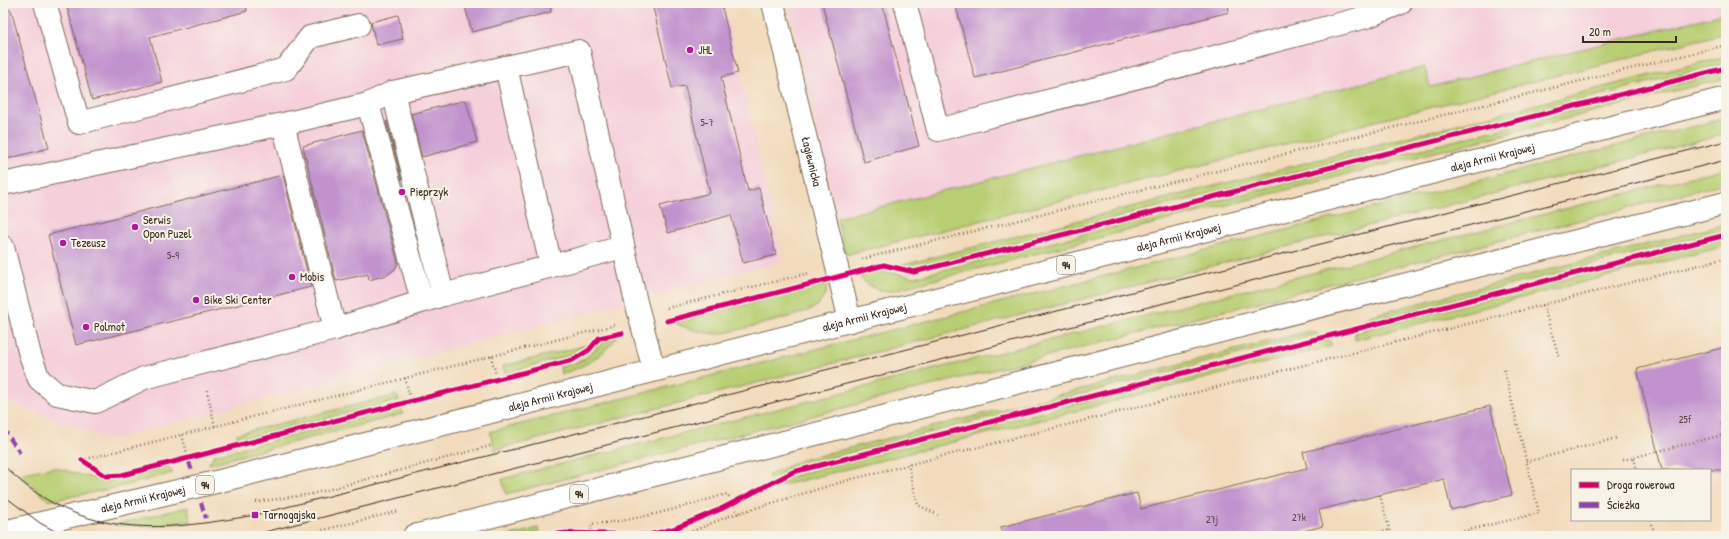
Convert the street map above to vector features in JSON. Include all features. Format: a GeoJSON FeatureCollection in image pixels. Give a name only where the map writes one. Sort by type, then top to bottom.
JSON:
{"type":"FeatureCollection","features":[{"type":"Feature","properties":{"kind":"main road"},"geometry":{"type":"LineString","coordinates":[[46,3],[79,123],[286,69],[310,37],[359,25]]}},
{"type":"Feature","properties":{"kind":"main road","name":"Łagiewnicka"},"geometry":{"type":"LineString","coordinates":[[773,3],[850,320]]}},
{"type":"Feature","properties":{"kind":"main road"},"geometry":{"type":"LineString","coordinates":[[905,3],[938,130],[1358,19],[1401,3]]}},
{"type":"Feature","properties":{"kind":"main road"},"geometry":{"type":"LineString","coordinates":[[3,184],[283,124],[368,104],[392,92],[579,51],[623,247],[655,370]]}},
{"type":"Feature","properties":{"kind":"main road"},"geometry":{"type":"LineString","coordinates":[[506,67],[551,266]]}},
{"type":"Feature","properties":{"kind":"main road"},"geometry":{"type":"LineString","coordinates":[[392,92],[443,295]]}},
{"type":"Feature","properties":{"kind":"main road","name":"aleja Armii Krajowej"},"geometry":{"type":"LineString","coordinates":[[3,532],[220,481],[1726,98]]}},
{"type":"Feature","properties":{"kind":"main road"},"geometry":{"type":"LineString","coordinates":[[368,104],[422,301]]}},
{"type":"Feature","properties":{"kind":"main road"},"geometry":{"type":"LineString","coordinates":[[283,124],[335,329]]}},
{"type":"Feature","properties":{"kind":"main road","name":"94"},"geometry":{"type":"LineString","coordinates":[[414,536],[1726,203]]}},
{"type":"Feature","properties":{"kind":"main road"},"geometry":{"type":"LineString","coordinates":[[3,247],[30,355],[39,379],[57,394],[95,402],[144,378],[335,329],[443,295],[623,247]]}},
{"type":"Feature","properties":{"kind":"path"},"geometry":{"type":"LineString","coordinates":[[858,260],[1726,45]]}},
{"type":"Feature","properties":{"kind":"path"},"geometry":{"type":"LineString","coordinates":[[681,536],[738,514],[852,479],[908,464],[1543,306],[1726,258]]}},
{"type":"Feature","properties":{"kind":"path"},"geometry":{"type":"LineString","coordinates":[[664,309],[814,272]]}},
{"type":"Feature","properties":{"kind":"path"},"geometry":{"type":"LineString","coordinates":[[1543,306],[1558,357]]}},
{"type":"Feature","properties":{"kind":"path"},"geometry":{"type":"LineString","coordinates":[[82,460],[182,436],[618,324]]}},
{"type":"Feature","properties":{"kind":"path"},"geometry":{"type":"LineString","coordinates":[[491,356],[496,375]]}},
{"type":"Feature","properties":{"kind":"path"},"geometry":{"type":"LineString","coordinates":[[200,363],[215,427]]}},
{"type":"Feature","properties":{"kind":"path"},"geometry":{"type":"LineString","coordinates":[[1444,536],[1539,513],[1504,369]]}},
{"type":"Feature","properties":{"kind":"path"},"geometry":{"type":"LineString","coordinates":[[405,378],[410,397]]}},
{"type":"Feature","properties":{"kind":"path"},"geometry":{"type":"LineString","coordinates":[[492,380],[502,378]]}},
{"type":"Feature","properties":{"kind":"path"},"geometry":{"type":"LineString","coordinates":[[406,402],[418,399]]}},
{"type":"Feature","properties":{"kind":"path"},"geometry":{"type":"LineString","coordinates":[[1623,460],[1726,434]]}},
{"type":"Feature","properties":{"kind":"path"},"geometry":{"type":"LineString","coordinates":[[182,436],[187,453]]}},
{"type":"Feature","properties":{"kind":"path"},"geometry":{"type":"LineString","coordinates":[[1526,462],[1617,438]]}},
{"type":"Feature","properties":{"kind":"path"},"geometry":{"type":"LineString","coordinates":[[252,503],[312,494],[490,446]]}},
{"type":"Feature","properties":{"kind":"path"},"geometry":{"type":"LineString","coordinates":[[181,459],[194,456]]}},
{"type":"Feature","properties":{"kind":"path"},"geometry":{"type":"LineString","coordinates":[[1634,458],[1637,469]]}},
{"type":"Feature","properties":{"kind":"path"},"geometry":{"type":"LineString","coordinates":[[82,460],[88,464]]}},
{"type":"Feature","properties":{"kind":"path"},"geometry":{"type":"LineString","coordinates":[[908,464],[918,506],[938,515]]}},
{"type":"Feature","properties":{"kind":"path"},"geometry":{"type":"LineString","coordinates":[[591,530],[591,524],[615,522],[649,516],[727,494],[730,502],[740,499]]}},
{"type":"Feature","properties":{"kind":"path"},"geometry":{"type":"LineString","coordinates":[[1380,495],[1391,536]]}},
{"type":"Feature","properties":{"kind":"path"},"geometry":{"type":"LineString","coordinates":[[734,506],[738,514]]}},
{"type":"Feature","properties":{"kind":"path"},"geometry":{"type":"LineString","coordinates":[[1651,521],[1655,536]]}},
{"type":"Feature","properties":{"kind":"path"},"geometry":{"type":"LineString","coordinates":[[1368,536],[1389,530]]}},
{"type":"Feature","properties":{"kind":"path"},"geometry":{"type":"LineString","coordinates":[[583,534],[598,534]]}},
{"type":"Feature","properties":{"kind":"shaded area"},"geometry":{"type":"Polygon","coordinates":[[[3,3],[724,3],[783,261],[109,440],[9,402],[3,396],[3,3]]]}},
{"type":"Feature","properties":{"kind":"shaded area"},"geometry":{"type":"Polygon","coordinates":[[[788,3],[1726,3],[1726,13],[1430,87],[1425,67],[837,218],[788,3]]]}},
{"type":"Feature","properties":{"kind":"green space"},"geometry":{"type":"Polygon","coordinates":[[[1726,13],[1726,33],[845,255],[837,218],[1425,67],[1430,87],[1726,13]]]}},
{"type":"Feature","properties":{"kind":"green space"},"geometry":{"type":"Polygon","coordinates":[[[1726,56],[1726,63],[916,269],[899,266],[1726,56]]]}},
{"type":"Feature","properties":{"kind":"green space"},"geometry":{"type":"Polygon","coordinates":[[[1726,72],[1726,78],[890,291],[873,287],[859,276],[880,271],[915,277],[1726,72]]]}},
{"type":"Feature","properties":{"kind":"green space"},"geometry":{"type":"Polygon","coordinates":[[[1726,118],[1726,134],[495,450],[490,432],[1726,118]]]}},
{"type":"Feature","properties":{"kind":"green space"},"geometry":{"type":"Polygon","coordinates":[[[1726,168],[1726,183],[506,494],[502,479],[1726,168]]]}},
{"type":"Feature","properties":{"kind":"green space"},"geometry":{"type":"Polygon","coordinates":[[[1726,224],[1726,230],[1362,323],[1369,316],[1726,224]]]}},
{"type":"Feature","properties":{"kind":"green space"},"geometry":{"type":"Polygon","coordinates":[[[1726,239],[1726,246],[1355,340],[1355,332],[1726,239]]]}},
{"type":"Feature","properties":{"kind":"green space"},"geometry":{"type":"Polygon","coordinates":[[[827,284],[823,299],[812,309],[806,312],[735,331],[717,334],[706,333],[675,323],[827,284]]]}},
{"type":"Feature","properties":{"kind":"green space"},"geometry":{"type":"Polygon","coordinates":[[[1310,331],[1318,334],[829,458],[798,467],[770,479],[768,475],[802,460],[1310,331]]]}},
{"type":"Feature","properties":{"kind":"green space"},"geometry":{"type":"Polygon","coordinates":[[[617,337],[605,350],[585,365],[561,374],[560,367],[583,360],[605,340],[617,337]]]}},
{"type":"Feature","properties":{"kind":"green space"},"geometry":{"type":"Polygon","coordinates":[[[1329,340],[1332,346],[772,488],[796,475],[832,465],[1329,340]]]}},
{"type":"Feature","properties":{"kind":"green space"},"geometry":{"type":"Polygon","coordinates":[[[588,345],[580,353],[505,373],[503,366],[588,345]]]}},
{"type":"Feature","properties":{"kind":"green space"},"geometry":{"type":"Polygon","coordinates":[[[396,395],[399,400],[238,440],[237,434],[396,395]]]}},
{"type":"Feature","properties":{"kind":"green space"},"geometry":{"type":"Polygon","coordinates":[[[401,408],[403,414],[209,464],[214,455],[401,408]]]}},
{"type":"Feature","properties":{"kind":"green space"},"geometry":{"type":"Polygon","coordinates":[[[54,467],[105,482],[168,467],[173,473],[110,489],[49,501],[19,474],[54,467]]]}},
{"type":"Feature","properties":{"kind":"green space"},"geometry":{"type":"Polygon","coordinates":[[[188,507],[191,522],[154,526],[114,525],[188,507]]]}},
{"type":"Feature","properties":{"kind":"green space"},"geometry":{"type":"Polygon","coordinates":[[[538,528],[539,532],[524,536],[507,536],[538,528]]]}},
{"type":"Feature","properties":{"kind":"building"},"geometry":{"type":"Polygon","coordinates":[[[66,3],[246,3],[247,11],[150,37],[162,82],[92,100],[66,3]]]}},
{"type":"Feature","properties":{"kind":"building"},"geometry":{"type":"Polygon","coordinates":[[[464,3],[550,3],[551,12],[472,32],[464,3]]]}},
{"type":"Feature","properties":{"kind":"building"},"geometry":{"type":"Polygon","coordinates":[[[652,3],[721,3],[738,73],[721,77],[748,191],[759,188],[776,255],[743,263],[731,215],[668,233],[660,206],[710,193],[685,86],[672,88],[652,3]]]}},
{"type":"Feature","properties":{"kind":"building"},"geometry":{"type":"Polygon","coordinates":[[[822,3],[882,3],[919,146],[864,162],[822,3]]]}},
{"type":"Feature","properties":{"kind":"building"},"geometry":{"type":"Polygon","coordinates":[[[955,3],[1228,3],[1229,12],[975,78],[955,3]]]}},
{"type":"Feature","properties":{"kind":"building"},"geometry":{"type":"Polygon","coordinates":[[[11,10],[49,148],[3,160],[3,11],[11,10]]]}},
{"type":"Feature","properties":{"kind":"building"},"geometry":{"type":"Polygon","coordinates":[[[398,15],[403,39],[376,45],[371,22],[398,15]]]}},
{"type":"Feature","properties":{"kind":"building"},"geometry":{"type":"Polygon","coordinates":[[[466,100],[477,142],[422,157],[411,114],[466,100]]]}},
{"type":"Feature","properties":{"kind":"building"},"geometry":{"type":"Polygon","coordinates":[[[387,121],[402,180],[386,123],[387,121]]]}},
{"type":"Feature","properties":{"kind":"building"},"geometry":{"type":"Polygon","coordinates":[[[362,130],[398,263],[395,269],[387,275],[369,280],[368,274],[336,281],[303,146],[362,130]]]}},
{"type":"Feature","properties":{"kind":"building"},"geometry":{"type":"Polygon","coordinates":[[[283,175],[311,287],[76,345],[48,235],[283,175]]]}},
{"type":"Feature","properties":{"kind":"building"},"geometry":{"type":"Polygon","coordinates":[[[1726,347],[1726,420],[1721,422],[1726,444],[1726,470],[1662,469],[1637,369],[1726,347]]]}},
{"type":"Feature","properties":{"kind":"building"},"geometry":{"type":"Polygon","coordinates":[[[1490,406],[1512,495],[1451,510],[1444,479],[1319,510],[1323,526],[1285,536],[1002,536],[1001,527],[1137,493],[1141,509],[1307,468],[1303,452],[1490,406]]]}},
{"type":"Feature","properties":{"kind":"tram line"},"geometry":{"type":"LineString","coordinates":[[3,465],[31,489],[60,507],[89,518],[119,524],[151,527],[184,525],[255,515],[1726,141]]}},
{"type":"Feature","properties":{"kind":"tram line"},"geometry":{"type":"LineString","coordinates":[[249,536],[1726,160]]}},
{"type":"Feature","properties":{"kind":"tram line"},"geometry":{"type":"LineString","coordinates":[[3,495],[40,523],[64,536]]}},
{"type":"Feature","properties":{"kind":"marked path"},"geometry":{"type":"LineString","coordinates":[[3,428],[20,453]]}},
{"type":"Feature","properties":{"kind":"marked path"},"geometry":{"type":"LineString","coordinates":[[189,462],[192,471]]}},
{"type":"Feature","properties":{"kind":"marked path"},"geometry":{"type":"LineString","coordinates":[[201,503],[206,518]]}},
{"type":"Feature","properties":{"kind":"cycle path"},"geometry":{"type":"LineString","coordinates":[[667,321],[884,265],[914,272],[1726,68]]}},
{"type":"Feature","properties":{"kind":"cycle path"},"geometry":{"type":"LineString","coordinates":[[541,536],[566,533],[649,535],[673,529],[721,509],[793,472],[1726,235]]}},
{"type":"Feature","properties":{"kind":"cycle path"},"geometry":{"type":"LineString","coordinates":[[82,460],[106,476],[122,475],[573,360],[589,350],[599,338],[622,333]]}},
{"type":"Feature","properties":{"kind":"place","name":"JHL"},"geometry":{"type":"Point","coordinates":[690,50]}},
{"type":"Feature","properties":{"kind":"place","name":"Pieprzyk"},"geometry":{"type":"Point","coordinates":[402,192]}},
{"type":"Feature","properties":{"kind":"place","name":"Serwis Opon Puzel"},"geometry":{"type":"Point","coordinates":[135,227]}},
{"type":"Feature","properties":{"kind":"place","name":"Tezeusz"},"geometry":{"type":"Point","coordinates":[63,243]}},
{"type":"Feature","properties":{"kind":"place","name":"Mobis"},"geometry":{"type":"Point","coordinates":[292,277]}},
{"type":"Feature","properties":{"kind":"place","name":"Bike Ski Center"},"geometry":{"type":"Point","coordinates":[196,300]}},
{"type":"Feature","properties":{"kind":"place","name":"Polmot"},"geometry":{"type":"Point","coordinates":[86,327]}},
{"type":"Feature","properties":{"kind":"place","name":"Tarnogajska"},"geometry":{"type":"Point","coordinates":[255,515]}}]}
